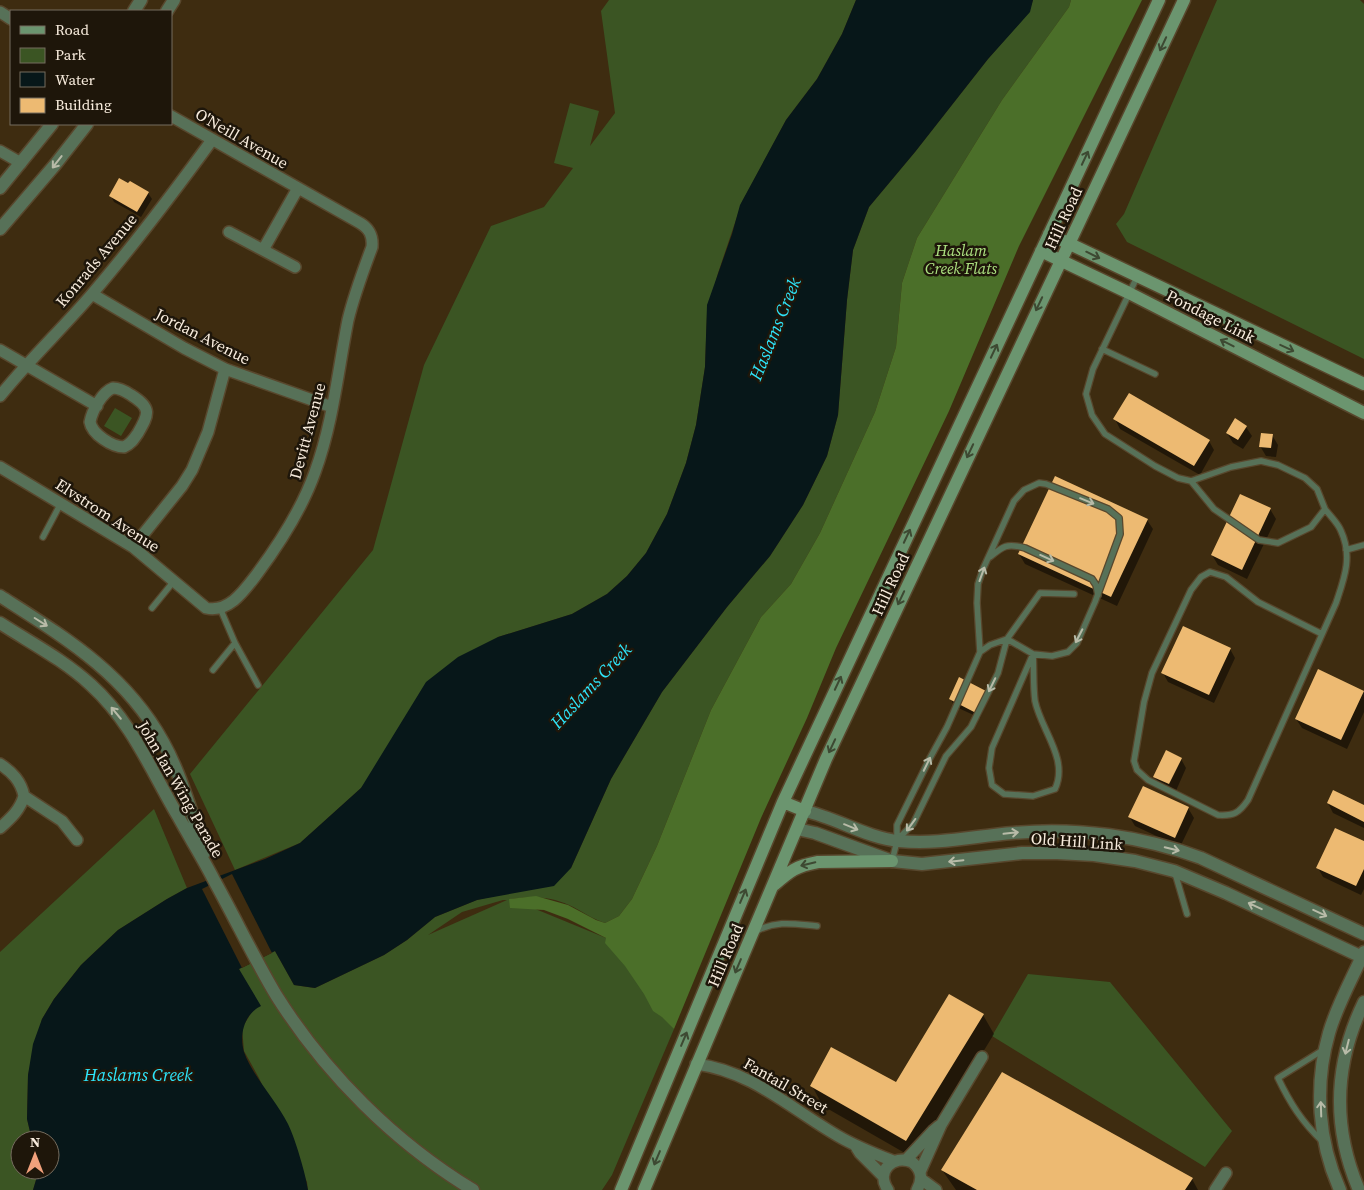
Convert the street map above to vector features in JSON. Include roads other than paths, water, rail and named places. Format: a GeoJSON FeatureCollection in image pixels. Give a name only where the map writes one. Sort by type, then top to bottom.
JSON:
{"type":"FeatureCollection","features":[{"type":"Feature","properties":{"kind":"main road","name":"Hill Road"},"geometry":{"type":"LineString","coordinates":[[621,1190],[783,802],[1159,0]]}},
{"type":"Feature","properties":{"kind":"main road","name":"Hill Road"},"geometry":{"type":"LineString","coordinates":[[644,1190],[826,759],[1184,0]]}},
{"type":"Feature","properties":{"kind":"main road","name":"Pondage Link"},"geometry":{"type":"LineString","coordinates":[[1049,234],[1364,384]]}},
{"type":"Feature","properties":{"kind":"main road","name":"Pondage Link"},"geometry":{"type":"LineString","coordinates":[[1042,251],[1129,293],[1364,413]]}},
{"type":"Feature","properties":{"kind":"main road","name":"Old Hill Link"},"geometry":{"type":"LineString","coordinates":[[783,802],[805,811]]}},
{"type":"Feature","properties":{"kind":"main road","name":"Old Hill Link"},"geometry":{"type":"LineString","coordinates":[[775,821],[797,829]]}},
{"type":"Feature","properties":{"kind":"main road"},"geometry":{"type":"LineString","coordinates":[[771,888],[797,867],[808,864],[818,862],[892,861]]}},
{"type":"Feature","properties":{"kind":"main road"},"geometry":{"type":"LineString","coordinates":[[670,1072],[696,1064]]}},
{"type":"Feature","properties":{"kind":"street","name":"O'Neill Avenue"},"geometry":{"type":"LineString","coordinates":[[172,117],[360,223],[370,231],[372,236]]}},
{"type":"Feature","properties":{"kind":"street"},"geometry":{"type":"LineString","coordinates":[[0,188],[51,125]]}},
{"type":"Feature","properties":{"kind":"street"},"geometry":{"type":"LineString","coordinates":[[0,229],[86,125]]}},
{"type":"Feature","properties":{"kind":"street","name":"Konrads Avenue"},"geometry":{"type":"LineString","coordinates":[[0,396],[25,365],[92,294],[212,140]]}},
{"type":"Feature","properties":{"kind":"street"},"geometry":{"type":"LineString","coordinates":[[0,151],[21,163]]}},
{"type":"Feature","properties":{"kind":"street","name":"O'Neill Avenue"},"geometry":{"type":"LineString","coordinates":[[263,250],[298,188]]}},
{"type":"Feature","properties":{"kind":"street"},"geometry":{"type":"LineString","coordinates":[[229,232],[296,267]]}},
{"type":"Feature","properties":{"kind":"street","name":"Devitt Avenue"},"geometry":{"type":"LineString","coordinates":[[220,608],[236,600],[273,552],[291,523],[316,471],[332,407],[350,312],[372,247],[372,236]]}},
{"type":"Feature","properties":{"kind":"street","name":"Jordan Avenue"},"geometry":{"type":"LineString","coordinates":[[92,294],[225,370],[332,407]]}},
{"type":"Feature","properties":{"kind":"street"},"geometry":{"type":"LineString","coordinates":[[0,350],[97,406]]}},
{"type":"Feature","properties":{"kind":"street"},"geometry":{"type":"LineString","coordinates":[[134,547],[189,475],[208,432],[225,370]]}},
{"type":"Feature","properties":{"kind":"street"},"geometry":{"type":"LineString","coordinates":[[116,388],[142,401],[146,407],[147,415],[133,440],[127,446],[120,447],[91,429],[90,419],[97,406],[109,390],[116,388]]}},
{"type":"Feature","properties":{"kind":"street","name":"Elvstrom Avenue"},"geometry":{"type":"LineString","coordinates":[[0,467],[134,547],[206,608],[220,608]]}},
{"type":"Feature","properties":{"kind":"street","name":"John Ian Wing Parade"},"geometry":{"type":"LineString","coordinates":[[0,596],[75,644],[124,687],[147,716],[177,771],[215,881]]}},
{"type":"Feature","properties":{"kind":"street","name":"John Ian Wing Parade"},"geometry":{"type":"LineString","coordinates":[[0,623],[38,645],[71,668],[91,685],[119,716],[148,759],[258,964],[296,1025],[349,1090],[402,1138],[442,1170],[473,1190]]}},
{"type":"Feature","properties":{"kind":"street"},"geometry":{"type":"LineString","coordinates":[[0,764],[17,779],[24,796],[22,805],[0,828]]}},
{"type":"Feature","properties":{"kind":"street"},"geometry":{"type":"LineString","coordinates":[[24,796],[62,821],[77,840]]}},
{"type":"Feature","properties":{"kind":"street","name":"Old Hill Link"},"geometry":{"type":"LineString","coordinates":[[805,811],[823,815],[859,830],[897,841],[926,843],[1043,831],[1079,832],[1146,842],[1201,858],[1364,934]]}},
{"type":"Feature","properties":{"kind":"street","name":"Old Hill Link"},"geometry":{"type":"LineString","coordinates":[[797,829],[815,833],[892,861],[922,864],[1022,853],[1094,855],[1135,862],[1174,872],[1226,893],[1363,956]]}},
{"type":"Feature","properties":{"kind":"street"},"geometry":{"type":"LineString","coordinates":[[1340,1190],[1324,1143],[1320,1084],[1325,1049],[1338,1007],[1363,956]]}},
{"type":"Feature","properties":{"kind":"street"},"geometry":{"type":"LineString","coordinates":[[1359,1190],[1344,1147],[1340,1117],[1340,1091],[1349,1037],[1364,1002]]}},
{"type":"Feature","properties":{"kind":"street"},"geometry":{"type":"LineString","coordinates":[[917,1190],[941,1125],[982,1057]]}},
{"type":"Feature","properties":{"kind":"street","name":"Fantail Street"},"geometry":{"type":"LineString","coordinates":[[696,1064],[717,1066],[753,1081],[855,1145],[893,1161]]}},
{"type":"Feature","properties":{"kind":"street"},"geometry":{"type":"LineString","coordinates":[[906,1160],[933,1130],[941,1125]]}},
{"type":"Feature","properties":{"kind":"street","name":"Fantail Street"},"geometry":{"type":"LineString","coordinates":[[855,1145],[883,1176]]}},
{"type":"Feature","properties":{"kind":"street"},"geometry":{"type":"LineString","coordinates":[[888,1190],[883,1176],[888,1165],[893,1161],[906,1160],[912,1162],[921,1175],[936,1190]]}},
{"type":"Feature","properties":{"kind":"street"},"geometry":{"type":"LineString","coordinates":[[1215,1190],[1226,1173]]}},
{"type":"Feature","properties":{"kind":"lane"},"geometry":{"type":"LineString","coordinates":[[1137,277],[1093,369],[1086,394],[1092,415],[1105,434],[1155,466],[1178,478],[1191,481],[1232,467],[1261,461],[1278,465],[1305,478],[1317,489],[1325,509],[1341,530],[1346,550],[1347,570],[1336,603],[1248,800],[1242,810],[1231,816],[1218,815],[1148,780],[1137,770],[1134,761],[1144,702],[1152,672],[1191,590],[1201,576],[1210,572],[1226,576],[1258,602],[1322,634]]}},
{"type":"Feature","properties":{"kind":"lane"},"geometry":{"type":"LineString","coordinates":[[1102,349],[1155,374]]}},
{"type":"Feature","properties":{"kind":"lane"},"geometry":{"type":"LineString","coordinates":[[1191,481],[1214,509],[1260,540],[1278,543],[1311,527],[1325,509]]}},
{"type":"Feature","properties":{"kind":"lane"},"geometry":{"type":"LineString","coordinates":[[892,861],[897,841],[897,825],[947,727],[980,652],[978,584],[1014,502],[1024,490],[1039,483],[1046,484],[1108,509],[1119,518],[1120,534],[1098,595],[1077,642],[1068,652],[1052,656],[1033,654],[1007,639],[990,645],[980,652]]}},
{"type":"Feature","properties":{"kind":"lane"},"geometry":{"type":"LineString","coordinates":[[43,537],[61,503]]}},
{"type":"Feature","properties":{"kind":"lane"},"geometry":{"type":"LineString","coordinates":[[988,558],[1003,546],[1014,545],[1025,548],[1092,579],[1096,585],[1098,595]]}},
{"type":"Feature","properties":{"kind":"lane"},"geometry":{"type":"LineString","coordinates":[[1346,550],[1364,545]]}},
{"type":"Feature","properties":{"kind":"lane"},"geometry":{"type":"LineString","coordinates":[[152,608],[174,581]]}},
{"type":"Feature","properties":{"kind":"lane"},"geometry":{"type":"LineString","coordinates":[[897,841],[913,824],[946,756],[971,727],[998,673],[1007,639],[1040,593],[1074,594]]}},
{"type":"Feature","properties":{"kind":"lane"},"geometry":{"type":"LineString","coordinates":[[220,608],[235,643],[258,684]]}},
{"type":"Feature","properties":{"kind":"lane"},"geometry":{"type":"LineString","coordinates":[[213,670],[235,643]]}},
{"type":"Feature","properties":{"kind":"lane"},"geometry":{"type":"LineString","coordinates":[[1033,654],[1035,701],[1058,761],[1059,780],[1056,789],[1034,796],[1004,794],[992,785],[989,768],[992,748],[1033,654]]}},
{"type":"Feature","properties":{"kind":"lane"},"geometry":{"type":"LineString","coordinates":[[934,750],[946,756]]}},
{"type":"Feature","properties":{"kind":"lane"},"geometry":{"type":"LineString","coordinates":[[920,778],[932,785]]}},
{"type":"Feature","properties":{"kind":"lane"},"geometry":{"type":"LineString","coordinates":[[1174,872],[1187,914]]}},
{"type":"Feature","properties":{"kind":"lane"},"geometry":{"type":"LineString","coordinates":[[752,934],[769,924],[817,926]]}},
{"type":"Feature","properties":{"kind":"lane"},"geometry":{"type":"LineString","coordinates":[[1324,1143],[1306,1125],[1278,1078],[1325,1049]]}},
{"type":"Feature","properties":{"kind":"water","name":"Haslams Creek"},"geometry":{"type":"Polygon","coordinates":[[[856,0],[1033,0],[1030,12],[988,59],[869,207],[853,250],[838,415],[827,456],[803,505],[770,556],[727,607],[662,692],[611,779],[571,868],[554,886],[477,900],[435,917],[407,940],[384,955],[315,988],[294,985],[275,951],[239,969],[261,1006],[250,1014],[244,1026],[242,1039],[244,1052],[253,1070],[288,1124],[300,1157],[308,1190],[33,1190],[36,1180],[60,1180],[60,1130],[30,1130],[27,1119],[28,1075],[33,1044],[42,1019],[54,999],[81,965],[118,930],[167,899],[187,888],[265,859],[300,843],[361,788],[426,682],[458,657],[498,637],[572,614],[607,594],[627,576],[646,553],[667,514],[686,463],[696,425],[705,367],[707,305],[740,205],[786,120],[817,79],[842,34],[856,0]]]}},
{"type":"Feature","properties":{"kind":"park label","name":"Haslam Creek Flats"},"geometry":{"type":"Point","coordinates":[961,259]}}]}
